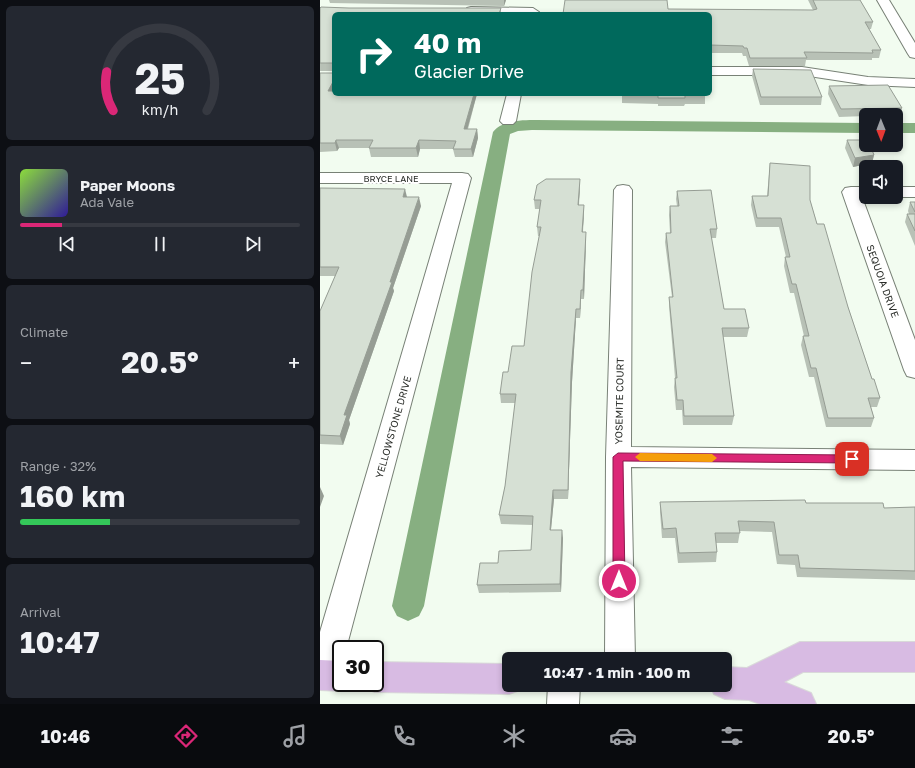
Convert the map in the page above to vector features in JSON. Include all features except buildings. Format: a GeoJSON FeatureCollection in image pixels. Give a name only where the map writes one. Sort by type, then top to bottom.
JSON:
{"type":"FeatureCollection","features":[{"type":"Feature","properties":{"kind":"main road"},"geometry":{"type":"LineString","coordinates":[[737,684],[800,656],[915,657]]}},
{"type":"Feature","properties":{"kind":"main road"},"geometry":{"type":"LineString","coordinates":[[384,676],[502,679]]}},
{"type":"Feature","properties":{"kind":"main road"},"geometry":{"type":"LineString","coordinates":[[737,684],[800,704]]}},
{"type":"Feature","properties":{"kind":"street"},"geometry":{"type":"LineString","coordinates":[[883,0],[915,54]]}},
{"type":"Feature","properties":{"kind":"street"},"geometry":{"type":"LineString","coordinates":[[462,11],[534,9]]}},
{"type":"Feature","properties":{"kind":"street"},"geometry":{"type":"LineString","coordinates":[[712,71],[802,71],[868,81],[915,83]]}},
{"type":"Feature","properties":{"kind":"street"},"geometry":{"type":"LineString","coordinates":[[508,121],[514,96]]}},
{"type":"Feature","properties":{"kind":"street","name":"BRYCE LANE"},"geometry":{"type":"LineString","coordinates":[[320,178],[462,178]]}},
{"type":"Feature","properties":{"kind":"street","name":"YELLOWSTONE DRIVE"},"geometry":{"type":"LineString","coordinates":[[328,676],[462,178]]}},
{"type":"Feature","properties":{"kind":"street","name":"YOSEMITE COURT"},"geometry":{"type":"LineString","coordinates":[[620,652],[618,457],[623,190]]}},
{"type":"Feature","properties":{"kind":"street","name":"SEQUOIA DRIVE"},"geometry":{"type":"LineString","coordinates":[[858,192],[915,370]]}},
{"type":"Feature","properties":{"kind":"street"},"geometry":{"type":"LineString","coordinates":[[903,192],[915,192]]}},
{"type":"Feature","properties":{"kind":"street"},"geometry":{"type":"LineString","coordinates":[[618,457],[915,460]]}},
{"type":"Feature","properties":{"kind":"street"},"geometry":{"type":"LineString","coordinates":[[563,704],[564,692]]}},
{"type":"Feature","properties":{"kind":"waterway"},"geometry":{"type":"LineString","coordinates":[[408,606],[502,132],[523,125],[859,128]]}},
{"type":"Feature","properties":{"kind":"waterway"},"geometry":{"type":"LineString","coordinates":[[903,128],[915,128]]}},
{"type":"Feature","properties":{"kind":"slow traffic"},"geometry":{"type":"LineString","coordinates":[[640,457],[712,458]]}},
{"type":"Feature","properties":{"kind":"route"},"geometry":{"type":"LineString","coordinates":[[619,581],[618,457],[852,459]]}}]}
